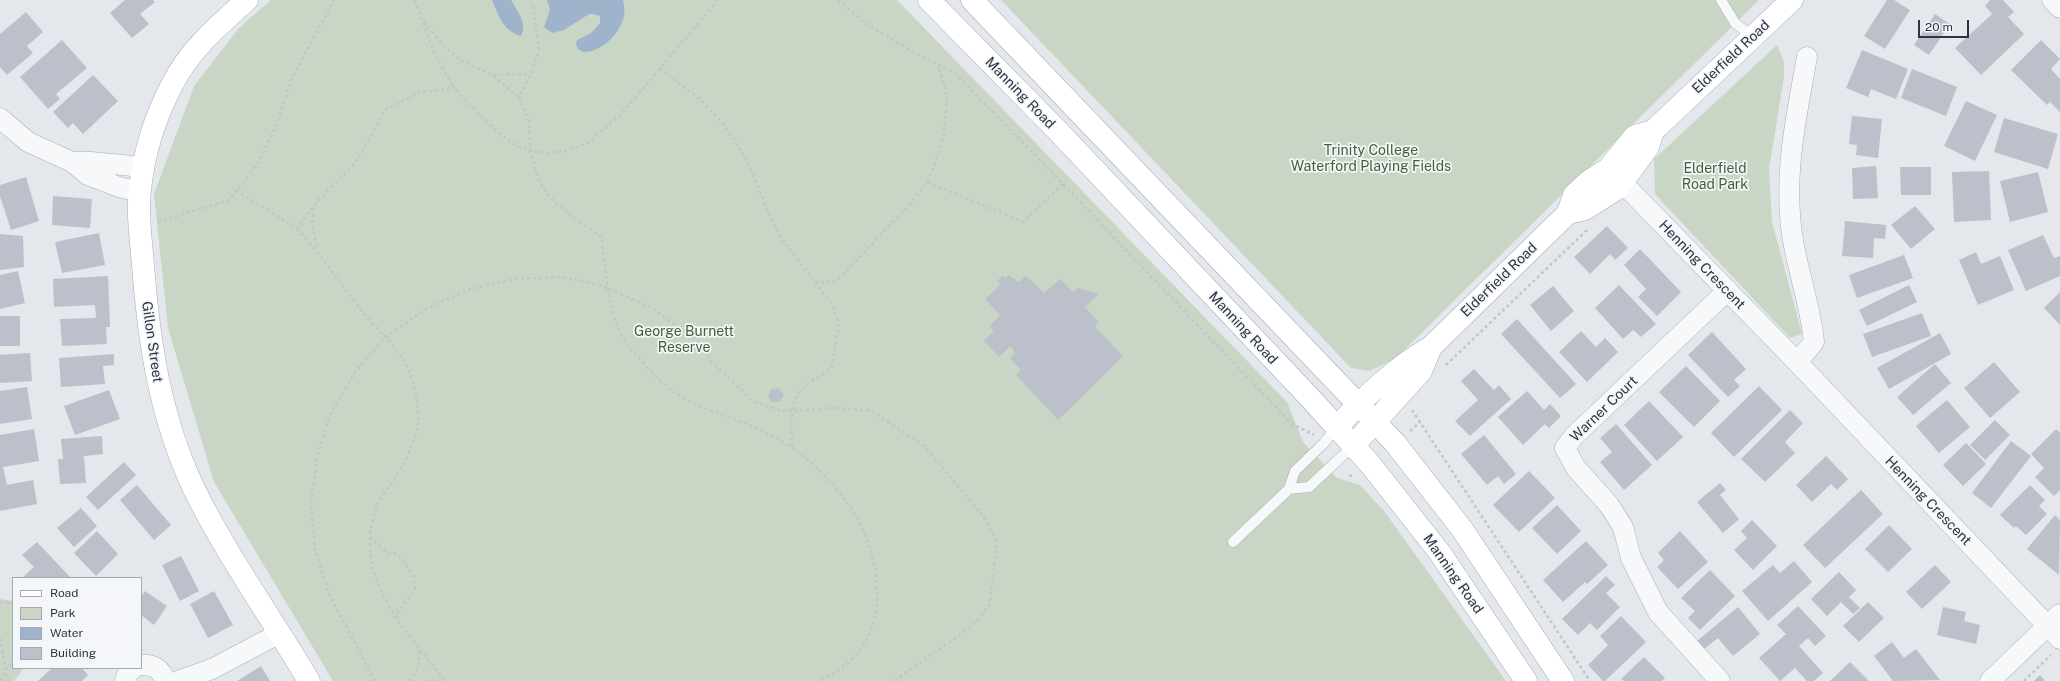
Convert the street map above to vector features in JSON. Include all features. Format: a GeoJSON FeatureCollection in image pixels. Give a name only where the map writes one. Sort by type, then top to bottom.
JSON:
{"type":"FeatureCollection","features":[{"type":"Feature","properties":{"kind":"main road","name":"Gillon Street"},"geometry":{"type":"LineString","coordinates":[[247,0],[208,35],[182,67],[172,84],[155,124],[143,168],[140,192],[140,228],[149,338],[156,379],[164,408],[194,488],[212,522],[309,681]]}},
{"type":"Feature","properties":{"kind":"main road","name":"Manning Road"},"geometry":{"type":"LineString","coordinates":[[929,0],[1056,130],[1337,427],[1440,553],[1526,681]]}},
{"type":"Feature","properties":{"kind":"main road"},"geometry":{"type":"LineString","coordinates":[[972,0],[1376,422],[1418,471],[1462,529],[1563,681]]}},
{"type":"Feature","properties":{"kind":"main road","name":"Elderfield Road"},"geometry":{"type":"LineString","coordinates":[[1337,427],[1358,404],[1410,358],[1431,347],[1568,213],[1574,195],[1588,182],[1615,176],[1635,136],[1653,131],[1792,0]]}},
{"type":"Feature","properties":{"kind":"main road","name":"Elderfield Road"},"geometry":{"type":"LineString","coordinates":[[1353,446],[1421,371],[1431,347]]}},
{"type":"Feature","properties":{"kind":"street"},"geometry":{"type":"LineString","coordinates":[[2052,0],[2060,8]]}},
{"type":"Feature","properties":{"kind":"street"},"geometry":{"type":"LineString","coordinates":[[1797,362],[1814,342],[1812,320],[1802,284],[1790,214],[1791,148],[1807,57]]}},
{"type":"Feature","properties":{"kind":"street"},"geometry":{"type":"LineString","coordinates":[[2,123],[28,142],[72,162],[88,175],[119,187],[140,192]]}},
{"type":"Feature","properties":{"kind":"street"},"geometry":{"type":"LineString","coordinates":[[72,162],[91,162],[143,168]]}},
{"type":"Feature","properties":{"kind":"street","name":"Henning Crescent"},"geometry":{"type":"LineString","coordinates":[[1615,176],[1797,362],[2056,633]]}},
{"type":"Feature","properties":{"kind":"street","name":"Warner Court"},"geometry":{"type":"LineString","coordinates":[[1720,681],[1658,612],[1631,558],[1623,527],[1609,506],[1576,468],[1565,448],[1574,436],[1727,291]]}},
{"type":"Feature","properties":{"kind":"street"},"geometry":{"type":"LineString","coordinates":[[178,681],[212,669],[280,633]]}},
{"type":"Feature","properties":{"kind":"street"},"geometry":{"type":"LineString","coordinates":[[1990,681],[2056,633]]}},
{"type":"Feature","properties":{"kind":"street"},"geometry":{"type":"LineString","coordinates":[[142,665],[156,668],[163,675],[165,681]]}},
{"type":"Feature","properties":{"kind":"street"},"geometry":{"type":"LineString","coordinates":[[125,681],[127,675],[132,669]]}},
{"type":"Feature","properties":{"kind":"lane"},"geometry":{"type":"LineString","coordinates":[[1715,0],[1726,10]]}},
{"type":"Feature","properties":{"kind":"lane"},"geometry":{"type":"LineString","coordinates":[[1721,0],[1735,23],[1753,37]]}},
{"type":"Feature","properties":{"kind":"lane"},"geometry":{"type":"LineString","coordinates":[[1233,542],[1289,489],[1295,471],[1323,444],[1337,427]]}},
{"type":"Feature","properties":{"kind":"lane"},"geometry":{"type":"LineString","coordinates":[[1289,489],[1309,487],[1353,446]]}},
{"type":"Feature","properties":{"kind":"path"},"geometry":{"type":"LineString","coordinates":[[140,228],[229,200],[258,163],[276,126],[291,80],[334,0]]}},
{"type":"Feature","properties":{"kind":"path"},"geometry":{"type":"LineString","coordinates":[[414,0],[436,57],[453,86],[476,112],[524,150],[549,153],[566,151],[588,143],[623,112],[718,0]]}},
{"type":"Feature","properties":{"kind":"path"},"geometry":{"type":"LineString","coordinates":[[838,0],[865,23],[938,65],[955,73],[1292,424],[1313,434]]}},
{"type":"Feature","properties":{"kind":"path"},"geometry":{"type":"LineString","coordinates":[[519,97],[531,74],[539,50],[533,5]]}},
{"type":"Feature","properties":{"kind":"path"},"geometry":{"type":"LineString","coordinates":[[422,20],[445,47],[462,61],[492,75],[519,97],[529,120],[530,151],[537,175],[544,190],[555,202],[602,237],[614,322],[630,348],[673,391],[699,407],[756,428],[783,441],[829,479],[848,504],[863,531],[874,560],[877,576],[878,606],[868,635],[850,662],[818,681]]}},
{"type":"Feature","properties":{"kind":"path"},"geometry":{"type":"LineString","coordinates":[[815,282],[833,282],[843,275],[909,205],[927,182],[934,166],[944,134],[947,95],[938,65]]}},
{"type":"Feature","properties":{"kind":"path"},"geometry":{"type":"LineString","coordinates":[[659,68],[700,99],[725,126],[746,159],[778,234],[833,306],[839,327],[831,369],[803,387],[796,397],[792,448]]}},
{"type":"Feature","properties":{"kind":"path"},"geometry":{"type":"LineString","coordinates":[[492,75],[531,74]]}},
{"type":"Feature","properties":{"kind":"path"},"geometry":{"type":"LineString","coordinates":[[298,229],[314,206],[356,162],[385,110],[420,92],[446,90],[453,86]]}},
{"type":"Feature","properties":{"kind":"path"},"geometry":{"type":"LineString","coordinates":[[927,182],[1023,222],[1063,184]]}},
{"type":"Feature","properties":{"kind":"path"},"geometry":{"type":"LineString","coordinates":[[236,190],[298,229],[317,250],[360,309],[394,348],[410,372],[416,398],[418,424],[409,450],[378,505],[370,537],[370,550],[375,573],[384,601],[394,618],[445,681]]}},
{"type":"Feature","properties":{"kind":"path"},"geometry":{"type":"LineString","coordinates":[[314,206],[312,223],[317,250]]}},
{"type":"Feature","properties":{"kind":"path"},"geometry":{"type":"LineString","coordinates":[[375,681],[329,594],[316,549],[312,504],[317,457],[330,414],[355,372],[385,338],[424,310],[467,290],[514,279],[563,277],[609,289],[650,307],[695,339],[712,362],[754,402],[782,411],[840,408],[871,412],[923,445],[983,516],[997,542],[990,604],[970,627],[894,681]]}},
{"type":"Feature","properties":{"kind":"path"},"geometry":{"type":"LineString","coordinates":[[1420,422],[1590,681]]}},
{"type":"Feature","properties":{"kind":"path"},"geometry":{"type":"LineString","coordinates":[[370,537],[387,553],[398,554],[414,577],[414,589],[394,618]]}},
{"type":"Feature","properties":{"kind":"path"},"geometry":{"type":"LineString","coordinates":[[0,602],[12,603]]}},
{"type":"Feature","properties":{"kind":"path"},"geometry":{"type":"LineString","coordinates":[[2024,681],[2056,633]]}},
{"type":"Feature","properties":{"kind":"path"},"geometry":{"type":"LineString","coordinates":[[0,638],[8,681]]}},
{"type":"Feature","properties":{"kind":"path"},"geometry":{"type":"LineString","coordinates":[[409,681],[416,675],[419,663],[419,647]]}},
{"type":"Feature","properties":{"kind":"path"},"geometry":{"type":"LineString","coordinates":[[1,681],[6,669],[12,662]]}},
{"type":"Feature","properties":{"kind":"path"},"geometry":{"type":"LineString","coordinates":[[425,681],[439,681]]}},
{"type":"Feature","properties":{"kind":"green space","name":"George Burnett Reserve"},"geometry":{"type":"Polygon","coordinates":[[[271,0],[897,0],[1287,402],[1303,442],[1337,478],[1360,485],[1384,511],[1506,681],[333,681],[214,482],[168,328],[154,194],[194,86],[239,28],[271,0]]]}},
{"type":"Feature","properties":{"kind":"green space","name":"Trinity College Waterford Playing Fields"},"geometry":{"type":"Polygon","coordinates":[[[1001,0],[1759,0],[1396,358],[1370,371],[1351,368],[1001,0]]]}},
{"type":"Feature","properties":{"kind":"green space","name":"Elderfield Road Park"},"geometry":{"type":"Polygon","coordinates":[[[1777,45],[1784,61],[1784,77],[1769,169],[1772,222],[1802,334],[1790,338],[1655,194],[1654,159],[1777,45]]]}},
{"type":"Feature","properties":{"kind":"green space"},"geometry":{"type":"Polygon","coordinates":[[[0,599],[12,601],[12,669],[23,669],[14,681],[0,681],[0,599]]]}},
{"type":"Feature","properties":{"kind":"water"},"geometry":{"type":"Polygon","coordinates":[[[492,0],[511,0],[519,13],[522,22],[523,31],[521,36],[510,31],[506,27],[502,22],[492,0]]]}},
{"type":"Feature","properties":{"kind":"water"},"geometry":{"type":"Polygon","coordinates":[[[547,0],[623,0],[624,16],[619,29],[609,41],[597,49],[583,52],[578,49],[576,44],[577,40],[591,33],[600,23],[600,16],[589,14],[564,30],[552,33],[544,27],[550,10],[547,0]]]}},
{"type":"Feature","properties":{"kind":"building"},"geometry":{"type":"Polygon","coordinates":[[[125,0],[153,0],[155,2],[140,14],[149,24],[132,38],[110,13],[125,0]]]}},
{"type":"Feature","properties":{"kind":"building"},"geometry":{"type":"Polygon","coordinates":[[[1887,0],[1894,0],[1910,10],[1885,49],[1864,36],[1887,0]]]}},
{"type":"Feature","properties":{"kind":"building"},"geometry":{"type":"Polygon","coordinates":[[[1990,0],[2003,0],[2014,12],[2008,17],[2024,34],[1981,75],[1955,48],[1992,14],[1985,6],[1990,0]]]}},
{"type":"Feature","properties":{"kind":"building"},"geometry":{"type":"Polygon","coordinates":[[[26,12],[43,32],[27,46],[33,53],[7,75],[0,67],[0,34],[26,12]]]}},
{"type":"Feature","properties":{"kind":"building"},"geometry":{"type":"Polygon","coordinates":[[[1935,14],[1950,24],[1929,55],[1914,45],[1935,14]]]}},
{"type":"Feature","properties":{"kind":"building"},"geometry":{"type":"Polygon","coordinates":[[[62,40],[87,68],[56,94],[60,99],[48,109],[20,77],[62,40]]]}},
{"type":"Feature","properties":{"kind":"building"},"geometry":{"type":"Polygon","coordinates":[[[2041,40],[2060,59],[2051,69],[2060,79],[2060,112],[2050,102],[2047,105],[2011,70],[2041,40]]]}},
{"type":"Feature","properties":{"kind":"building"},"geometry":{"type":"Polygon","coordinates":[[[1862,50],[1908,69],[1896,99],[1871,89],[1868,97],[1846,88],[1862,50]]]}},
{"type":"Feature","properties":{"kind":"building"},"geometry":{"type":"Polygon","coordinates":[[[1912,69],[1957,87],[1946,116],[1901,98],[1912,69]]]}},
{"type":"Feature","properties":{"kind":"building"},"geometry":{"type":"Polygon","coordinates":[[[93,75],[118,101],[83,134],[73,123],[68,128],[53,112],[93,75]]]}},
{"type":"Feature","properties":{"kind":"building"},"geometry":{"type":"Polygon","coordinates":[[[1966,101],[1997,115],[1975,161],[1944,146],[1966,101]]]}},
{"type":"Feature","properties":{"kind":"building"},"geometry":{"type":"Polygon","coordinates":[[[1852,116],[1882,119],[1878,158],[1856,155],[1857,145],[1849,144],[1852,116]]]}},
{"type":"Feature","properties":{"kind":"building"},"geometry":{"type":"Polygon","coordinates":[[[2004,118],[2058,134],[2048,169],[1994,152],[2004,118]]]}},
{"type":"Feature","properties":{"kind":"building"},"geometry":{"type":"Polygon","coordinates":[[[1876,166],[1878,198],[1853,199],[1852,168],[1876,166]]]}},
{"type":"Feature","properties":{"kind":"building"},"geometry":{"type":"Polygon","coordinates":[[[1900,167],[1931,167],[1931,195],[1901,195],[1900,167]]]}},
{"type":"Feature","properties":{"kind":"building"},"geometry":{"type":"Polygon","coordinates":[[[1989,171],[1991,220],[1954,222],[1952,172],[1989,171]]]}},
{"type":"Feature","properties":{"kind":"building"},"geometry":{"type":"Polygon","coordinates":[[[2038,172],[2048,212],[2010,222],[2000,181],[2038,172]]]}},
{"type":"Feature","properties":{"kind":"building"},"geometry":{"type":"Polygon","coordinates":[[[26,177],[39,221],[11,230],[0,196],[0,185],[26,177]]]}},
{"type":"Feature","properties":{"kind":"building"},"geometry":{"type":"Polygon","coordinates":[[[53,196],[92,199],[90,228],[52,225],[53,196]]]}},
{"type":"Feature","properties":{"kind":"building"},"geometry":{"type":"Polygon","coordinates":[[[1915,206],[1935,229],[1911,249],[1891,225],[1915,206]]]}},
{"type":"Feature","properties":{"kind":"building"},"geometry":{"type":"Polygon","coordinates":[[[1845,221],[1886,225],[1885,239],[1874,238],[1873,258],[1842,256],[1845,221]]]}},
{"type":"Feature","properties":{"kind":"building"},"geometry":{"type":"Polygon","coordinates":[[[1607,226],[1628,248],[1615,260],[1610,254],[1590,274],[1574,257],[1607,226]]]}},
{"type":"Feature","properties":{"kind":"building"},"geometry":{"type":"Polygon","coordinates":[[[99,233],[105,265],[62,273],[55,242],[99,233]]]}},
{"type":"Feature","properties":{"kind":"building"},"geometry":{"type":"Polygon","coordinates":[[[0,234],[23,236],[24,267],[0,270],[0,234]]]}},
{"type":"Feature","properties":{"kind":"building"},"geometry":{"type":"Polygon","coordinates":[[[2043,235],[2054,258],[2060,256],[2060,276],[2026,291],[2008,250],[2043,235]]]}},
{"type":"Feature","properties":{"kind":"building"},"geometry":{"type":"Polygon","coordinates":[[[1640,249],[1681,292],[1657,316],[1638,297],[1646,289],[1624,265],[1640,249]]]}},
{"type":"Feature","properties":{"kind":"building"},"geometry":{"type":"Polygon","coordinates":[[[1976,252],[1981,264],[2000,256],[2014,290],[1978,305],[1959,260],[1976,252]]]}},
{"type":"Feature","properties":{"kind":"building"},"geometry":{"type":"Polygon","coordinates":[[[1904,255],[1913,278],[1857,298],[1849,275],[1904,255]]]}},
{"type":"Feature","properties":{"kind":"building"},"geometry":{"type":"Polygon","coordinates":[[[18,271],[25,303],[0,309],[0,275],[18,271]]]}},
{"type":"Feature","properties":{"kind":"building"},"geometry":{"type":"Polygon","coordinates":[[[1003,275],[1006,278],[1008,275],[1019,282],[1026,276],[1044,293],[1060,279],[1073,292],[1078,288],[1099,294],[1085,307],[1099,322],[1095,327],[1123,356],[1058,420],[1016,375],[1021,370],[1010,358],[1015,353],[1010,346],[999,357],[984,341],[994,331],[990,326],[1000,315],[985,299],[1001,284],[997,281],[1003,275]]]}},
{"type":"Feature","properties":{"kind":"building"},"geometry":{"type":"Polygon","coordinates":[[[108,276],[110,327],[106,327],[107,344],[62,346],[60,319],[96,318],[95,305],[54,307],[53,279],[108,276]]]}},
{"type":"Feature","properties":{"kind":"building"},"geometry":{"type":"Polygon","coordinates":[[[1619,285],[1656,324],[1641,337],[1633,330],[1623,339],[1595,308],[1619,285]]]}},
{"type":"Feature","properties":{"kind":"building"},"geometry":{"type":"Polygon","coordinates":[[[1909,285],[1917,302],[1867,326],[1859,310],[1909,285]]]}},
{"type":"Feature","properties":{"kind":"building"},"geometry":{"type":"Polygon","coordinates":[[[1553,286],[1574,311],[1551,331],[1530,305],[1553,286]]]}},
{"type":"Feature","properties":{"kind":"building"},"geometry":{"type":"Polygon","coordinates":[[[2060,292],[2060,325],[2044,308],[2060,292]]]}},
{"type":"Feature","properties":{"kind":"building"},"geometry":{"type":"Polygon","coordinates":[[[1922,313],[1931,336],[1872,357],[1863,334],[1922,313]]]}},
{"type":"Feature","properties":{"kind":"building"},"geometry":{"type":"Polygon","coordinates":[[[0,316],[20,316],[20,346],[0,346],[0,316]]]}},
{"type":"Feature","properties":{"kind":"building"},"geometry":{"type":"Polygon","coordinates":[[[1517,319],[1576,384],[1560,398],[1501,334],[1517,319]]]}},
{"type":"Feature","properties":{"kind":"building"},"geometry":{"type":"Polygon","coordinates":[[[1581,331],[1596,347],[1605,338],[1618,352],[1587,382],[1559,352],[1581,331]]]}},
{"type":"Feature","properties":{"kind":"building"},"geometry":{"type":"Polygon","coordinates":[[[1712,332],[1746,369],[1734,380],[1740,386],[1728,397],[1688,355],[1712,332]]]}},
{"type":"Feature","properties":{"kind":"building"},"geometry":{"type":"Polygon","coordinates":[[[1940,333],[1951,354],[1889,389],[1877,368],[1940,333]]]}},
{"type":"Feature","properties":{"kind":"building"},"geometry":{"type":"Polygon","coordinates":[[[30,353],[32,381],[0,383],[0,355],[30,353]]]}},
{"type":"Feature","properties":{"kind":"building"},"geometry":{"type":"Polygon","coordinates":[[[114,354],[114,365],[103,366],[105,384],[61,387],[59,358],[114,354]]]}},
{"type":"Feature","properties":{"kind":"building"},"geometry":{"type":"Polygon","coordinates":[[[1994,362],[2020,392],[1990,418],[1964,388],[1994,362]]]}},
{"type":"Feature","properties":{"kind":"building"},"geometry":{"type":"Polygon","coordinates":[[[1935,364],[1951,383],[1913,415],[1897,397],[1935,364]]]}},
{"type":"Feature","properties":{"kind":"building"},"geometry":{"type":"Polygon","coordinates":[[[1686,366],[1720,401],[1694,427],[1659,392],[1686,366]]]}},
{"type":"Feature","properties":{"kind":"building"},"geometry":{"type":"Polygon","coordinates":[[[1474,369],[1494,390],[1499,385],[1511,399],[1470,436],[1455,421],[1478,400],[1461,381],[1474,369]]]}},
{"type":"Feature","properties":{"kind":"building"},"geometry":{"type":"Polygon","coordinates":[[[1759,386],[1782,410],[1734,457],[1711,433],[1759,386]]]}},
{"type":"Feature","properties":{"kind":"building"},"geometry":{"type":"Polygon","coordinates":[[[27,387],[32,419],[0,424],[0,391],[27,387]]]}},
{"type":"Feature","properties":{"kind":"building"},"geometry":{"type":"Polygon","coordinates":[[[779,388],[784,395],[780,402],[772,402],[768,396],[771,389],[779,388]]]}},
{"type":"Feature","properties":{"kind":"building"},"geometry":{"type":"Polygon","coordinates":[[[109,390],[120,419],[75,435],[64,406],[109,390]]]}},
{"type":"Feature","properties":{"kind":"building"},"geometry":{"type":"Polygon","coordinates":[[[1527,391],[1544,410],[1550,404],[1561,416],[1549,428],[1545,424],[1523,445],[1498,417],[1527,391]]]}},
{"type":"Feature","properties":{"kind":"building"},"geometry":{"type":"Polygon","coordinates":[[[1947,400],[1970,427],[1939,453],[1916,426],[1947,400]]]}},
{"type":"Feature","properties":{"kind":"building"},"geometry":{"type":"Polygon","coordinates":[[[1649,401],[1683,437],[1657,461],[1624,425],[1649,401]]]}},
{"type":"Feature","properties":{"kind":"building"},"geometry":{"type":"Polygon","coordinates":[[[1790,410],[1803,423],[1785,442],[1795,453],[1765,482],[1741,459],[1790,410]]]}},
{"type":"Feature","properties":{"kind":"building"},"geometry":{"type":"Polygon","coordinates":[[[1995,420],[2010,435],[1985,460],[1970,445],[1995,420]]]}},
{"type":"Feature","properties":{"kind":"building"},"geometry":{"type":"Polygon","coordinates":[[[1616,424],[1652,465],[1624,490],[1600,462],[1612,452],[1600,438],[1616,424]]]}},
{"type":"Feature","properties":{"kind":"building"},"geometry":{"type":"Polygon","coordinates":[[[34,429],[39,461],[3,467],[7,485],[33,480],[37,504],[0,511],[0,435],[34,429]]]}},
{"type":"Feature","properties":{"kind":"building"},"geometry":{"type":"Polygon","coordinates":[[[2056,429],[2060,433],[2060,490],[2054,496],[2035,477],[2044,468],[2031,454],[2056,429]]]}},
{"type":"Feature","properties":{"kind":"building"},"geometry":{"type":"Polygon","coordinates":[[[1484,435],[1516,474],[1504,484],[1498,476],[1487,485],[1461,454],[1484,435]]]}},
{"type":"Feature","properties":{"kind":"building"},"geometry":{"type":"Polygon","coordinates":[[[102,436],[103,454],[84,456],[86,483],[60,484],[58,459],[63,459],[61,439],[102,436]]]}},
{"type":"Feature","properties":{"kind":"building"},"geometry":{"type":"Polygon","coordinates":[[[2011,441],[2031,456],[1991,508],[1972,493],[2011,441]]]}},
{"type":"Feature","properties":{"kind":"building"},"geometry":{"type":"Polygon","coordinates":[[[1966,443],[1986,464],[1963,486],[1943,465],[1966,443]]]}},
{"type":"Feature","properties":{"kind":"building"},"geometry":{"type":"Polygon","coordinates":[[[1826,456],[1848,479],[1837,490],[1831,484],[1812,502],[1796,485],[1826,456]]]}},
{"type":"Feature","properties":{"kind":"building"},"geometry":{"type":"Polygon","coordinates":[[[124,462],[136,475],[98,510],[86,497],[124,462]]]}},
{"type":"Feature","properties":{"kind":"building"},"geometry":{"type":"Polygon","coordinates":[[[1529,471],[1555,498],[1519,532],[1493,505],[1529,471]]]}},
{"type":"Feature","properties":{"kind":"building"},"geometry":{"type":"Polygon","coordinates":[[[1720,483],[1726,490],[1720,495],[1739,519],[1723,533],[1697,502],[1720,483]]]}},
{"type":"Feature","properties":{"kind":"building"},"geometry":{"type":"Polygon","coordinates":[[[137,485],[171,525],[154,540],[120,500],[137,485]]]}},
{"type":"Feature","properties":{"kind":"building"},"geometry":{"type":"Polygon","coordinates":[[[2030,485],[2045,500],[2039,506],[2047,514],[2026,535],[2016,526],[2014,528],[2000,515],[2030,485]]]}},
{"type":"Feature","properties":{"kind":"building"},"geometry":{"type":"Polygon","coordinates":[[[1861,490],[1883,514],[1825,568],[1803,545],[1861,490]]]}},
{"type":"Feature","properties":{"kind":"building"},"geometry":{"type":"Polygon","coordinates":[[[1557,505],[1581,531],[1557,554],[1532,528],[1557,505]]]}},
{"type":"Feature","properties":{"kind":"building"},"geometry":{"type":"Polygon","coordinates":[[[81,508],[97,526],[74,547],[57,528],[81,508]]]}},
{"type":"Feature","properties":{"kind":"building"},"geometry":{"type":"Polygon","coordinates":[[[2055,515],[2060,520],[2059,575],[2027,549],[2055,515]]]}},
{"type":"Feature","properties":{"kind":"building"},"geometry":{"type":"Polygon","coordinates":[[[1752,520],[1777,546],[1753,570],[1734,550],[1747,538],[1741,531],[1752,520]]]}},
{"type":"Feature","properties":{"kind":"building"},"geometry":{"type":"Polygon","coordinates":[[[1889,525],[1912,549],[1888,572],[1865,549],[1889,525]]]}},
{"type":"Feature","properties":{"kind":"building"},"geometry":{"type":"Polygon","coordinates":[[[97,531],[118,554],[96,576],[74,553],[97,531]]]}},
{"type":"Feature","properties":{"kind":"building"},"geometry":{"type":"Polygon","coordinates":[[[1680,531],[1708,562],[1678,589],[1657,567],[1664,560],[1658,553],[1680,531]]]}},
{"type":"Feature","properties":{"kind":"building"},"geometry":{"type":"Polygon","coordinates":[[[1586,541],[1608,565],[1587,584],[1585,582],[1563,602],[1543,580],[1586,541]]]}},
{"type":"Feature","properties":{"kind":"building"},"geometry":{"type":"Polygon","coordinates":[[[37,542],[70,577],[23,577],[34,567],[22,555],[37,542]]]}},
{"type":"Feature","properties":{"kind":"building"},"geometry":{"type":"Polygon","coordinates":[[[181,556],[199,591],[180,601],[162,565],[181,556]]]}},
{"type":"Feature","properties":{"kind":"building"},"geometry":{"type":"Polygon","coordinates":[[[1794,561],[1812,582],[1768,621],[1742,591],[1773,565],[1780,573],[1794,561]]]}},
{"type":"Feature","properties":{"kind":"building"},"geometry":{"type":"Polygon","coordinates":[[[1935,565],[1951,582],[1922,609],[1906,592],[1935,565]]]}},
{"type":"Feature","properties":{"kind":"building"},"geometry":{"type":"Polygon","coordinates":[[[1710,570],[1735,596],[1700,630],[1688,618],[1695,611],[1681,598],[1710,570]]]}},
{"type":"Feature","properties":{"kind":"building"},"geometry":{"type":"Polygon","coordinates":[[[1839,572],[1856,590],[1849,597],[1860,608],[1853,614],[1841,602],[1827,616],[1811,599],[1839,572]]]}},
{"type":"Feature","properties":{"kind":"building"},"geometry":{"type":"Polygon","coordinates":[[[1606,576],[1615,585],[1606,593],[1620,607],[1597,630],[1590,623],[1578,635],[1562,619],[1606,576]]]}},
{"type":"Feature","properties":{"kind":"building"},"geometry":{"type":"Polygon","coordinates":[[[145,591],[167,606],[154,625],[142,616],[142,596],[145,591]]]}},
{"type":"Feature","properties":{"kind":"building"},"geometry":{"type":"Polygon","coordinates":[[[214,591],[233,625],[208,638],[190,604],[214,591]]]}},
{"type":"Feature","properties":{"kind":"building"},"geometry":{"type":"Polygon","coordinates":[[[1868,602],[1884,618],[1859,642],[1843,626],[1868,602]]]}},
{"type":"Feature","properties":{"kind":"building"},"geometry":{"type":"Polygon","coordinates":[[[1798,606],[1826,636],[1815,646],[1808,638],[1799,646],[1823,673],[1814,681],[1807,681],[1795,668],[1780,681],[1759,658],[1786,634],[1777,625],[1798,606]]]}},
{"type":"Feature","properties":{"kind":"building"},"geometry":{"type":"Polygon","coordinates":[[[1738,607],[1760,634],[1733,656],[1718,638],[1704,649],[1697,641],[1738,607]]]}},
{"type":"Feature","properties":{"kind":"building"},"geometry":{"type":"Polygon","coordinates":[[[1943,607],[1966,612],[1964,621],[1980,625],[1976,644],[1937,635],[1943,607]]]}},
{"type":"Feature","properties":{"kind":"building"},"geometry":{"type":"Polygon","coordinates":[[[1621,616],[1646,642],[1605,681],[1603,681],[1588,665],[1608,645],[1600,636],[1621,616]]]}},
{"type":"Feature","properties":{"kind":"building"},"geometry":{"type":"Polygon","coordinates":[[[1892,642],[1904,658],[1916,649],[1940,680],[1893,681],[1874,656],[1892,642]]]}},
{"type":"Feature","properties":{"kind":"building"},"geometry":{"type":"Polygon","coordinates":[[[1644,657],[1665,678],[1662,681],[1624,681],[1621,679],[1644,657]]]}},
{"type":"Feature","properties":{"kind":"building"},"geometry":{"type":"Polygon","coordinates":[[[1850,662],[1869,681],[1830,681],[1850,662]]]}},
{"type":"Feature","properties":{"kind":"building"},"geometry":{"type":"Polygon","coordinates":[[[261,666],[270,681],[237,681],[261,666]]]}},
{"type":"Feature","properties":{"kind":"building"},"geometry":{"type":"Polygon","coordinates":[[[51,669],[83,669],[88,675],[82,681],[38,681],[51,669]]]}},
{"type":"Feature","properties":{"kind":"building"},"geometry":{"type":"Polygon","coordinates":[[[2040,675],[2045,681],[2034,681],[2040,675]]]}}]}
